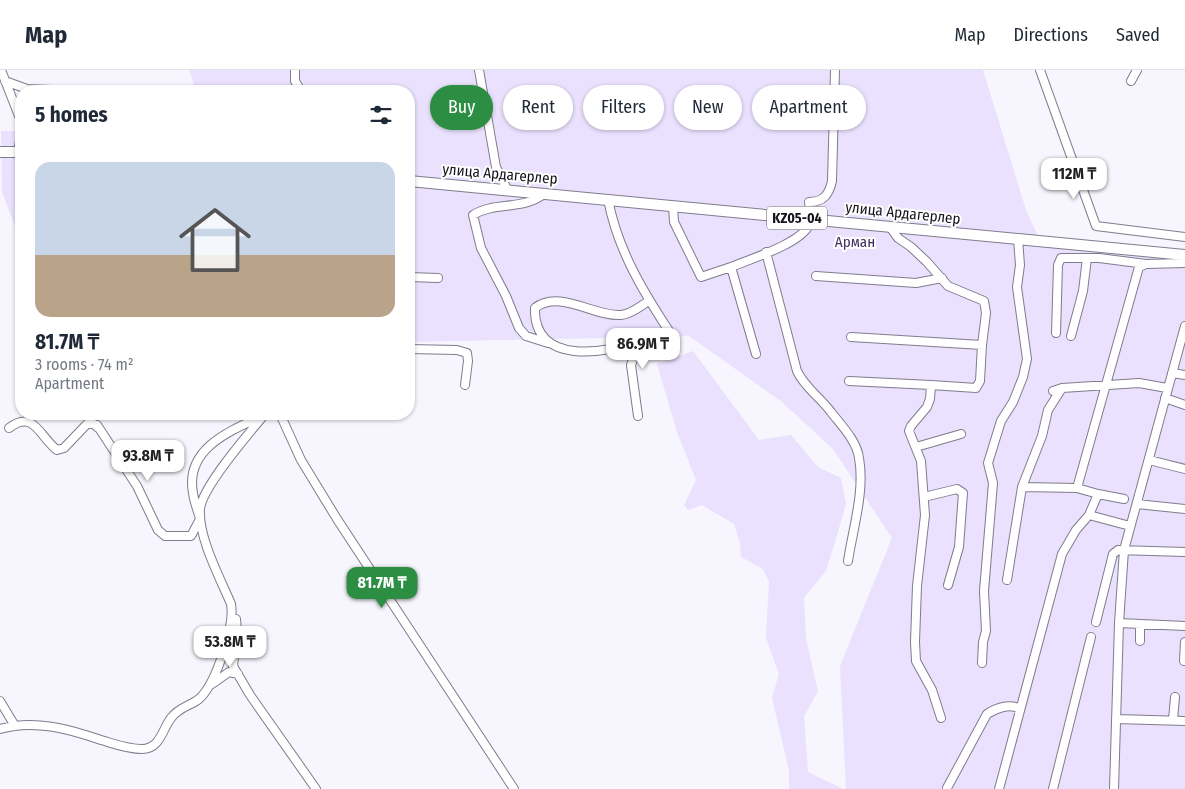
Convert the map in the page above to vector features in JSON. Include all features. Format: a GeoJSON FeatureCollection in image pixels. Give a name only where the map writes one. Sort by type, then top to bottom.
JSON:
{"type":"FeatureCollection","features":[{"type":"Feature","properties":{"kind":"main road"},"geometry":{"type":"LineString","coordinates":[[0,152],[15,152]]}},
{"type":"Feature","properties":{"kind":"main road","name":"улица Ардагерлер"},"geometry":{"type":"LineString","coordinates":[[415,181],[1185,255]]}},
{"type":"Feature","properties":{"kind":"street"},"geometry":{"type":"LineString","coordinates":[[1,70],[15,106]]}},
{"type":"Feature","properties":{"kind":"street"},"geometry":{"type":"LineString","coordinates":[[295,70],[295,81],[298,85]]}},
{"type":"Feature","properties":{"kind":"street"},"geometry":{"type":"LineString","coordinates":[[479,70],[496,167],[507,189]]}},
{"type":"Feature","properties":{"kind":"street"},"geometry":{"type":"LineString","coordinates":[[673,206],[674,222],[701,277],[731,268],[801,234],[808,226],[810,219],[809,202],[816,202],[826,196],[832,181],[835,70]]}},
{"type":"Feature","properties":{"kind":"street"},"geometry":{"type":"LineString","coordinates":[[1040,70],[1096,226],[1185,237]]}},
{"type":"Feature","properties":{"kind":"street"},"geometry":{"type":"LineString","coordinates":[[1131,81],[1137,70]]}},
{"type":"Feature","properties":{"kind":"street"},"geometry":{"type":"LineString","coordinates":[[5,81],[16,85]]}},
{"type":"Feature","properties":{"kind":"street"},"geometry":{"type":"LineString","coordinates":[[545,193],[538,199],[522,204],[480,210],[473,215],[481,248],[506,296],[519,328],[526,336],[548,343],[554,347],[589,352],[626,346],[641,340]]}},
{"type":"Feature","properties":{"kind":"street"},"geometry":{"type":"LineString","coordinates":[[608,200],[621,243],[649,301],[669,331],[636,352],[631,366],[638,416]]}},
{"type":"Feature","properties":{"kind":"street"},"geometry":{"type":"LineString","coordinates":[[849,382],[976,388],[980,381],[986,313],[984,301],[954,290],[911,247],[898,238],[890,227]]}},
{"type":"Feature","properties":{"kind":"street"},"geometry":{"type":"LineString","coordinates":[[982,663],[983,642],[986,631],[984,591],[992,492],[988,463],[1001,421],[1013,402],[1023,377],[1027,359],[1017,287],[1020,265],[1018,239]]}},
{"type":"Feature","properties":{"kind":"street"},"geometry":{"type":"LineString","coordinates":[[766,252],[797,371],[807,388],[830,410],[851,439],[859,458],[859,490],[848,561]]}},
{"type":"Feature","properties":{"kind":"street"},"geometry":{"type":"LineString","coordinates":[[1056,333],[1058,265],[1061,258],[1138,261],[1146,264]]}},
{"type":"Feature","properties":{"kind":"street"},"geometry":{"type":"LineString","coordinates":[[1071,336],[1083,291],[1087,258]]}},
{"type":"Feature","properties":{"kind":"street"},"geometry":{"type":"LineString","coordinates":[[1077,488],[1107,386],[1131,289],[1139,267],[1146,264],[1185,262]]}},
{"type":"Feature","properties":{"kind":"street"},"geometry":{"type":"LineString","coordinates":[[731,268],[756,354]]}},
{"type":"Feature","properties":{"kind":"street"},"geometry":{"type":"LineString","coordinates":[[415,276],[438,278]]}},
{"type":"Feature","properties":{"kind":"street"},"geometry":{"type":"LineString","coordinates":[[816,276],[916,283],[942,278]]}},
{"type":"Feature","properties":{"kind":"street"},"geometry":{"type":"LineString","coordinates":[[548,343],[534,320],[535,308],[540,304],[566,303],[613,315],[623,315],[649,301]]}},
{"type":"Feature","properties":{"kind":"street"},"geometry":{"type":"LineString","coordinates":[[1114,789],[1119,624],[1124,550],[1167,388],[1185,329]]}},
{"type":"Feature","properties":{"kind":"street"},"geometry":{"type":"LineString","coordinates":[[851,337],[982,345]]}},
{"type":"Feature","properties":{"kind":"street"},"geometry":{"type":"LineString","coordinates":[[415,349],[467,352],[468,361],[465,385]]}},
{"type":"Feature","properties":{"kind":"street"},"geometry":{"type":"LineString","coordinates":[[1172,373],[1185,376]]}},
{"type":"Feature","properties":{"kind":"street"},"geometry":{"type":"LineString","coordinates":[[1053,391],[1062,388],[1139,383],[1167,388]]}},
{"type":"Feature","properties":{"kind":"street"},"geometry":{"type":"LineString","coordinates":[[931,385],[930,399],[927,407],[909,431],[920,461],[924,497],[925,530],[919,557],[915,610],[916,658],[932,690],[941,718]]}},
{"type":"Feature","properties":{"kind":"street"},"geometry":{"type":"LineString","coordinates":[[1006,580],[1022,487],[1042,436],[1048,410],[1062,388]]}},
{"type":"Feature","properties":{"kind":"street"},"geometry":{"type":"LineString","coordinates":[[1165,398],[1185,405]]}},
{"type":"Feature","properties":{"kind":"street"},"geometry":{"type":"LineString","coordinates":[[9,428],[18,422],[26,420],[33,424],[57,450],[64,448],[87,424],[98,426],[137,486],[154,524],[162,534],[185,537],[191,536],[200,520],[200,507],[204,497],[234,453],[260,420]]}},
{"type":"Feature","properties":{"kind":"street"},"geometry":{"type":"LineString","coordinates":[[254,420],[226,435],[200,454],[194,464],[192,493],[207,545],[233,611],[237,630],[233,666],[250,696],[316,789]]}},
{"type":"Feature","properties":{"kind":"street"},"geometry":{"type":"LineString","coordinates":[[283,420],[301,460],[332,511],[514,789]]}},
{"type":"Feature","properties":{"kind":"street"},"geometry":{"type":"LineString","coordinates":[[916,447],[961,434]]}},
{"type":"Feature","properties":{"kind":"street"},"geometry":{"type":"LineString","coordinates":[[1149,460],[1185,469]]}},
{"type":"Feature","properties":{"kind":"street"},"geometry":{"type":"LineString","coordinates":[[1022,487],[1077,488],[1124,499]]}},
{"type":"Feature","properties":{"kind":"street"},"geometry":{"type":"LineString","coordinates":[[924,497],[957,489],[963,493],[959,547],[948,585]]}},
{"type":"Feature","properties":{"kind":"street"},"geometry":{"type":"LineString","coordinates":[[999,789],[1062,554],[1076,530],[1089,514],[1098,494]]}},
{"type":"Feature","properties":{"kind":"street"},"geometry":{"type":"LineString","coordinates":[[1137,504],[1185,509]]}},
{"type":"Feature","properties":{"kind":"street"},"geometry":{"type":"LineString","coordinates":[[1089,514],[1130,526]]}},
{"type":"Feature","properties":{"kind":"street"},"geometry":{"type":"LineString","coordinates":[[1096,622],[1114,554],[1118,550],[1185,552]]}},
{"type":"Feature","properties":{"kind":"street"},"geometry":{"type":"LineString","coordinates":[[0,729],[15,726],[51,726],[120,747],[148,748],[154,746],[171,717],[180,709],[200,698],[210,685],[230,632],[233,611]]}},
{"type":"Feature","properties":{"kind":"street"},"geometry":{"type":"LineString","coordinates":[[1119,624],[1185,626]]}},
{"type":"Feature","properties":{"kind":"street"},"geometry":{"type":"LineString","coordinates":[[1140,624],[1140,641]]}},
{"type":"Feature","properties":{"kind":"street"},"geometry":{"type":"LineString","coordinates":[[1053,789],[1091,637]]}},
{"type":"Feature","properties":{"kind":"street"},"geometry":{"type":"LineString","coordinates":[[1184,661],[1185,642]]}},
{"type":"Feature","properties":{"kind":"street"},"geometry":{"type":"LineString","coordinates":[[210,685],[229,672],[238,674]]}},
{"type":"Feature","properties":{"kind":"street"},"geometry":{"type":"LineString","coordinates":[[1174,720],[1175,697]]}},
{"type":"Feature","properties":{"kind":"street"},"geometry":{"type":"LineString","coordinates":[[0,701],[15,726]]}},
{"type":"Feature","properties":{"kind":"street"},"geometry":{"type":"LineString","coordinates":[[948,788],[987,714],[995,709],[1004,707],[1016,706],[1020,709]]}},
{"type":"Feature","properties":{"kind":"street"},"geometry":{"type":"LineString","coordinates":[[1116,719],[1185,721]]}},
{"type":"Feature","properties":{"kind":"green space","name":"Арман"},"geometry":{"type":"Polygon","coordinates":[[[189,70],[983,70],[1026,210],[1040,241],[1185,255],[1185,789],[846,789],[840,666],[892,538],[833,449],[782,402],[689,336],[415,342],[415,85],[194,85],[189,70]]]}},
{"type":"Feature","properties":{"kind":"green space"},"geometry":{"type":"Polygon","coordinates":[[[1,131],[15,131],[15,226],[2,192],[1,131]]]}},
{"type":"Feature","properties":{"kind":"green space"},"geometry":{"type":"Polygon","coordinates":[[[693,351],[759,440],[791,435],[818,467],[841,478],[846,504],[826,571],[804,598],[806,639],[818,691],[804,716],[808,772],[843,789],[789,789],[789,771],[772,698],[779,674],[766,638],[769,582],[763,569],[741,557],[740,543],[734,524],[702,505],[688,510],[684,505],[696,480],[677,432],[657,364],[693,351]]]}}]}
